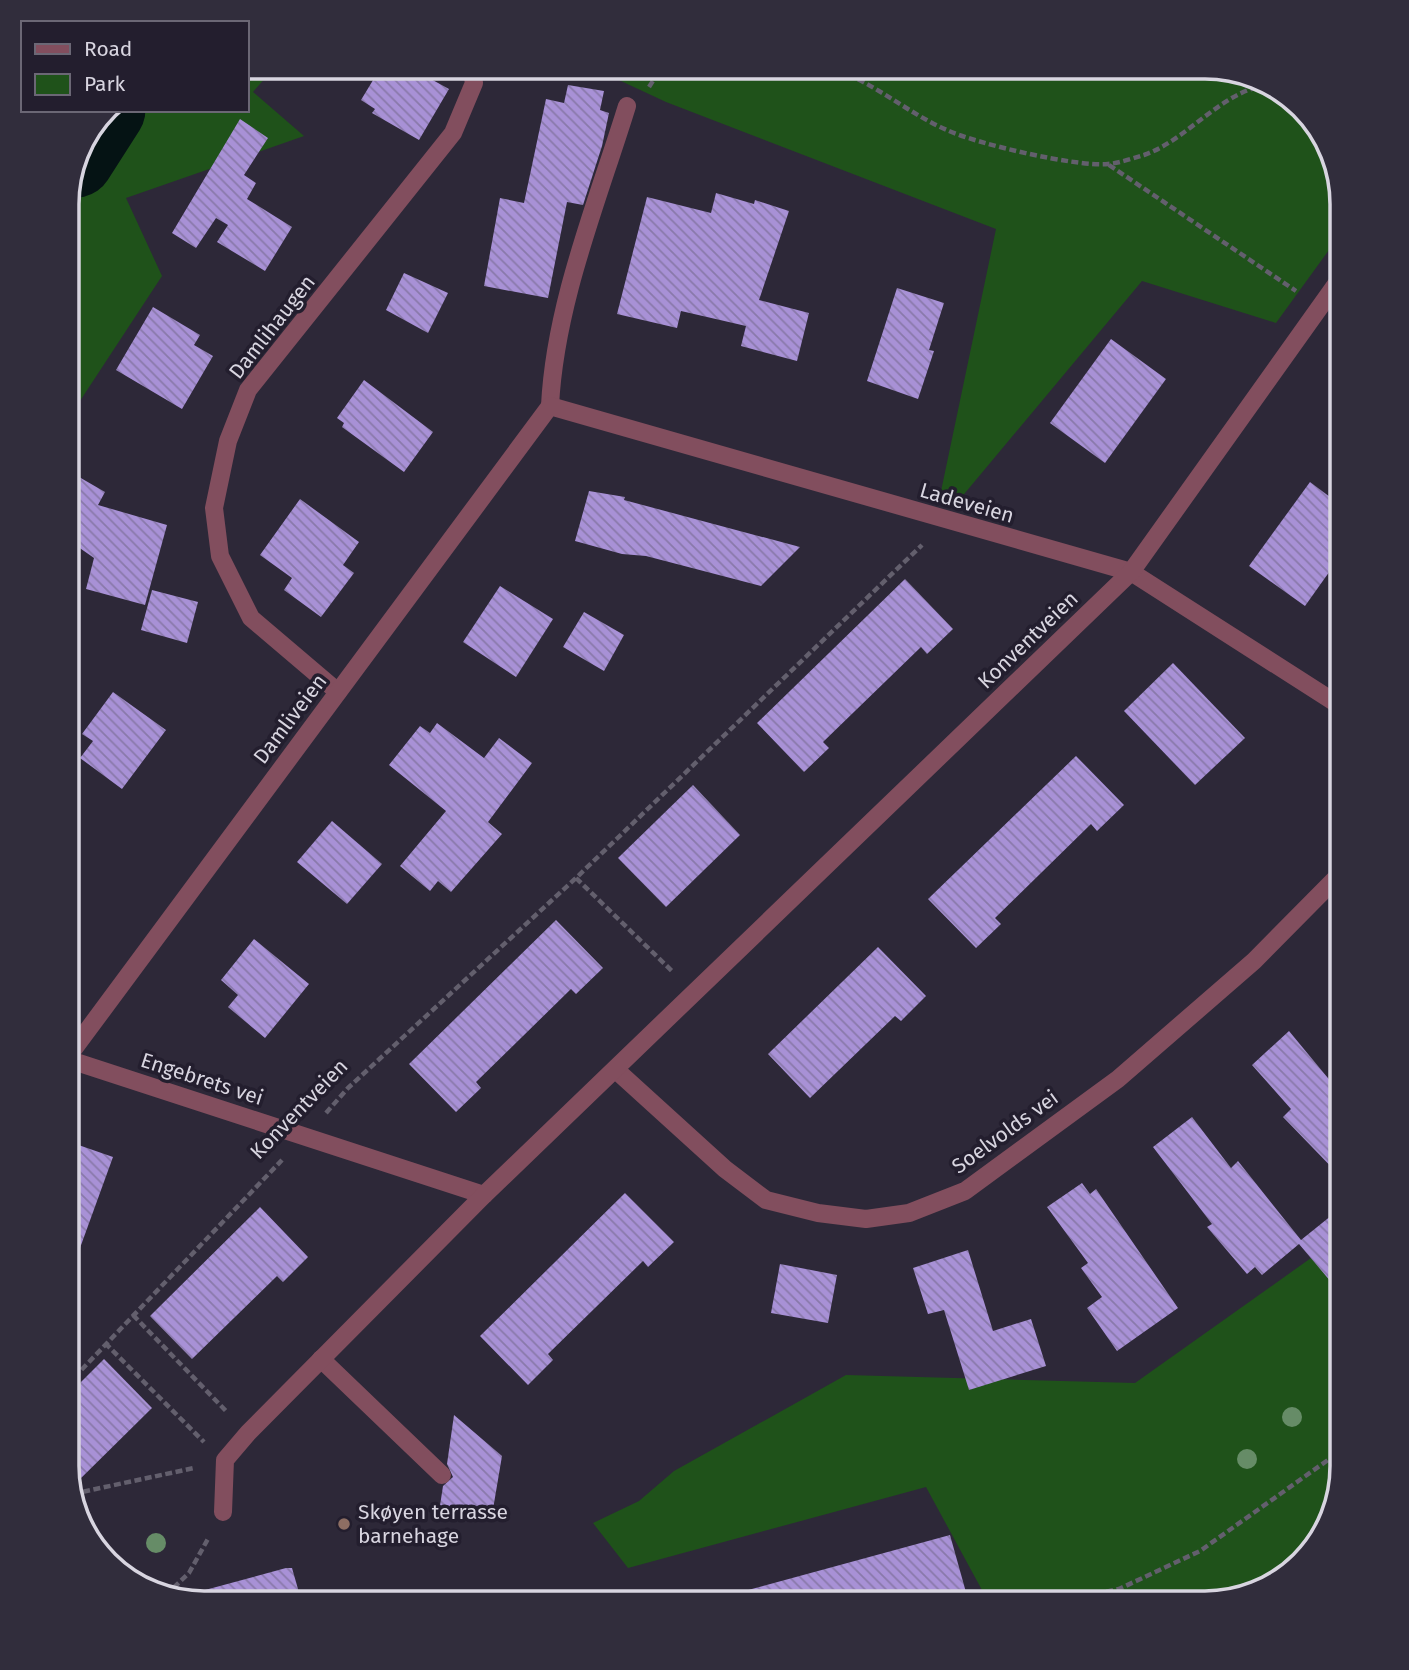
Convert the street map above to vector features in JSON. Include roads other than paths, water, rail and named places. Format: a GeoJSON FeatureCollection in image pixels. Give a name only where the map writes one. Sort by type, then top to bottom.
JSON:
{"type":"FeatureCollection","features":[{"type":"Feature","properties":{"kind":"street","name":"Damlihaugen"},"geometry":{"type":"LineString","coordinates":[[338,692],[251,618],[220,556],[214,508],[228,441],[248,390],[453,133],[473,79]]}},
{"type":"Feature","properties":{"kind":"street"},"geometry":{"type":"LineString","coordinates":[[550,406],[552,363],[567,302],[627,106]]}},
{"type":"Feature","properties":{"kind":"street","name":"Konventveien"},"geometry":{"type":"LineString","coordinates":[[223,1512],[225,1460],[248,1433],[484,1195],[1131,572],[1330,293]]}},
{"type":"Feature","properties":{"kind":"street","name":"Damliveien"},"geometry":{"type":"LineString","coordinates":[[79,1043],[550,406]]}},
{"type":"Feature","properties":{"kind":"street","name":"Ladeveien"},"geometry":{"type":"LineString","coordinates":[[550,406],[1131,572],[1330,699]]}},
{"type":"Feature","properties":{"kind":"street","name":"Soelvolds vei"},"geometry":{"type":"LineString","coordinates":[[616,1070],[725,1169],[766,1200],[818,1213],[866,1219],[909,1213],[965,1191],[1118,1079],[1254,961],[1330,884]]}},
{"type":"Feature","properties":{"kind":"street","name":"Engebrets vei"},"geometry":{"type":"LineString","coordinates":[[79,1063],[484,1195]]}},
{"type":"Feature","properties":{"kind":"street"},"geometry":{"type":"LineString","coordinates":[[321,1359],[442,1475]]}},
{"type":"Feature","properties":{"kind":"place","name":"Skøyen terrasse barnehage"},"geometry":{"type":"Point","coordinates":[344,1524]}}]}
